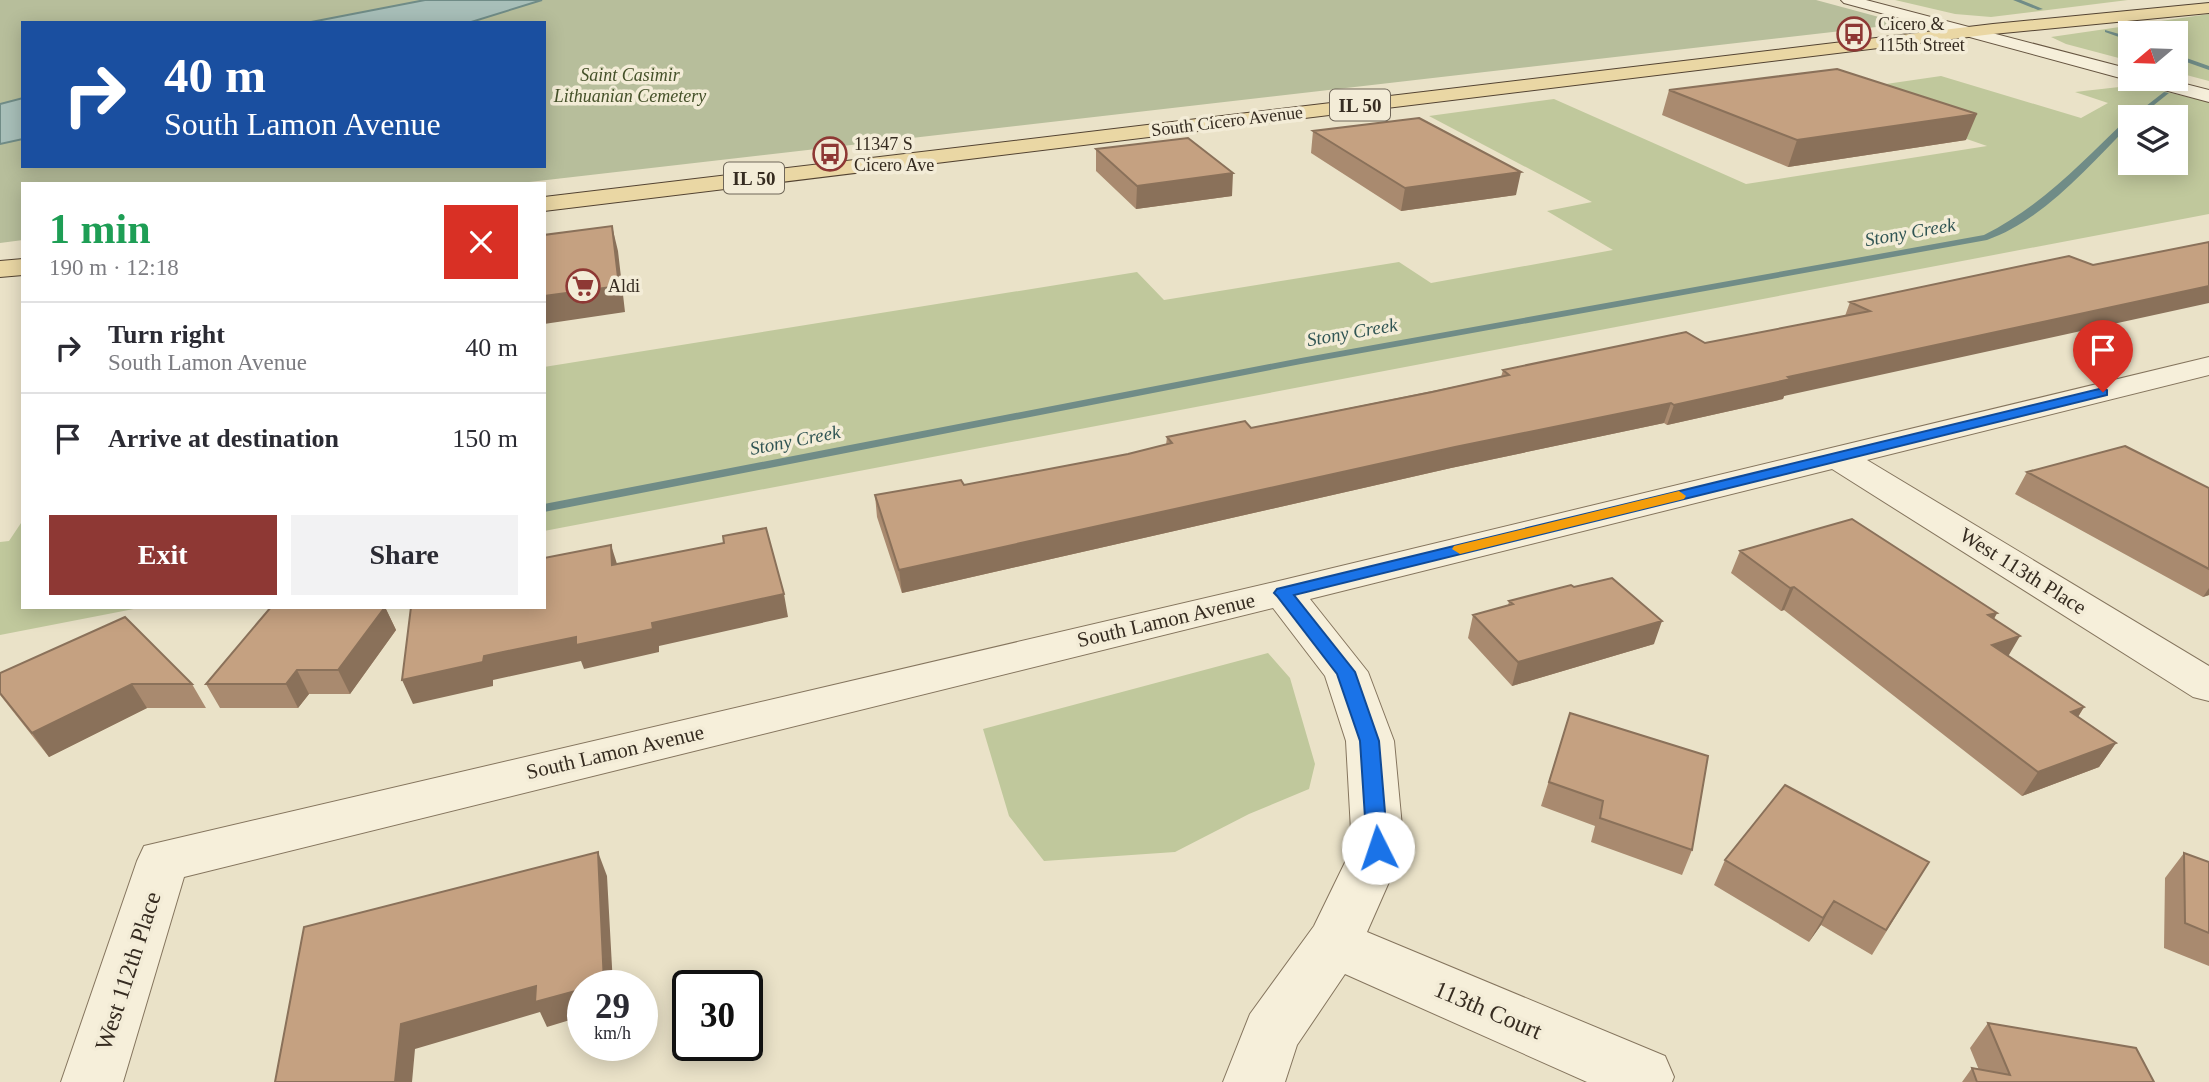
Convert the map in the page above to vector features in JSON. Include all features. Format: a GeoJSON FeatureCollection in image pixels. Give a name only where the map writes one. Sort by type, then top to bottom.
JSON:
{"type":"FeatureCollection","features":[{"type":"Feature","properties":{"kind":"main road","name":"IL 50"},"geometry":{"type":"LineString","coordinates":[[1993,29],[2065,15],[2175,0]]}},
{"type":"Feature","properties":{"kind":"main road","name":"IL 50"},"geometry":{"type":"LineString","coordinates":[[1993,29],[2209,8]]}},
{"type":"Feature","properties":{"kind":"main road","name":"South Cicero Avenue"},"geometry":{"type":"LineString","coordinates":[[546,204],[1993,29]]}},
{"type":"Feature","properties":{"kind":"main road"},"geometry":{"type":"LineString","coordinates":[[0,270],[21,267]]}},
{"type":"Feature","properties":{"kind":"street"},"geometry":{"type":"LineString","coordinates":[[1849,0],[2118,72]]}},
{"type":"Feature","properties":{"kind":"street"},"geometry":{"type":"LineString","coordinates":[[1883,0],[2118,61]]}},
{"type":"Feature","properties":{"kind":"street"},"geometry":{"type":"LineString","coordinates":[[2188,79],[2209,85]]}},
{"type":"Feature","properties":{"kind":"street"},"geometry":{"type":"LineString","coordinates":[[2188,90],[2209,96]]}},
{"type":"Feature","properties":{"kind":"street","name":"South Lamon Avenue"},"geometry":{"type":"LineString","coordinates":[[163,861],[1283,593],[2209,366]]}},
{"type":"Feature","properties":{"kind":"street","name":"West 113th Place"},"geometry":{"type":"LineString","coordinates":[[1837,457],[2209,686]]}},
{"type":"Feature","properties":{"kind":"street"},"geometry":{"type":"LineString","coordinates":[[1254,1082],[1271,1034],[1334,943],[1378,848],[1370,741],[1346,672],[1283,593]]}},
{"type":"Feature","properties":{"kind":"street","name":"West 112th Place"},"geometry":{"type":"LineString","coordinates":[[92,1082],[163,861]]}},
{"type":"Feature","properties":{"kind":"street","name":"113th Court"},"geometry":{"type":"LineString","coordinates":[[1334,943],[1643,1077]]}},
{"type":"Feature","properties":{"kind":"green space","name":"Saint Casimir Lithuanian Cemetery"},"geometry":{"type":"Polygon","coordinates":[[[0,0],[1816,0],[1890,20],[1885,26],[529,182],[21,182],[21,240],[0,243],[0,0]]]}},
{"type":"Feature","properties":{"kind":"green space"},"geometry":{"type":"Polygon","coordinates":[[[1895,0],[2128,0],[1991,17],[1955,14],[1895,0]]]}},
{"type":"Feature","properties":{"kind":"green space"},"geometry":{"type":"Polygon","coordinates":[[[2209,14],[2209,81],[2188,75],[2188,21],[2161,21],[2209,14]]]}},
{"type":"Feature","properties":{"kind":"green space"},"geometry":{"type":"Polygon","coordinates":[[[2118,27],[2118,58],[2066,44],[2051,37],[2118,27]]]}},
{"type":"Feature","properties":{"kind":"green space"},"geometry":{"type":"Polygon","coordinates":[[[1941,76],[2081,118],[2108,103],[2075,92],[2118,87],[2118,91],[2162,91],[2209,102],[2209,214],[546,531],[546,367],[1137,272],[1164,300],[1399,262],[1431,283],[1613,250],[1547,211],[1592,202],[1429,116],[1554,99],[1746,184],[1987,146],[1831,92],[1941,76]]]}},
{"type":"Feature","properties":{"kind":"green space"},"geometry":{"type":"Polygon","coordinates":[[[21,523],[21,609],[134,609],[0,635],[0,542],[9,541],[21,523]]]}},
{"type":"Feature","properties":{"kind":"green space"},"geometry":{"type":"Polygon","coordinates":[[[1268,653],[1290,678],[1315,764],[1309,789],[1249,814],[1175,852],[1044,861],[1009,816],[983,729],[1268,653]]]}},
{"type":"Feature","properties":{"kind":"water"},"geometry":{"type":"Polygon","coordinates":[[[425,0],[542,0],[474,21],[316,21],[425,0]]]}},
{"type":"Feature","properties":{"kind":"water"},"geometry":{"type":"Polygon","coordinates":[[[21,99],[21,139],[0,144],[0,104],[21,99]]]}},
{"type":"Feature","properties":{"kind":"building"},"geometry":{"type":"Polygon","coordinates":[[[1837,69],[1977,114],[1797,140],[1669,90],[1837,69]]]}},
{"type":"Feature","properties":{"kind":"building"},"geometry":{"type":"Polygon","coordinates":[[[1419,118],[1521,172],[1405,188],[1313,131],[1419,118]]]}},
{"type":"Feature","properties":{"kind":"building"},"geometry":{"type":"Polygon","coordinates":[[[1188,138],[1233,173],[1137,186],[1096,149],[1188,138]]]}},
{"type":"Feature","properties":{"kind":"building"},"geometry":{"type":"Polygon","coordinates":[[[612,226],[619,286],[546,296],[546,235],[612,226]]]}},
{"type":"Feature","properties":{"kind":"building"},"geometry":{"type":"Polygon","coordinates":[[[2209,242],[2209,286],[1788,377],[1791,379],[1674,405],[1671,403],[1455,447],[899,570],[875,495],[961,480],[964,485],[1128,454],[1172,443],[1167,437],[1245,421],[1251,428],[1432,392],[1509,375],[1503,370],[1686,332],[1705,343],[1870,311],[1850,302],[2069,256],[2093,265],[2209,242]]]}},
{"type":"Feature","properties":{"kind":"building"},"geometry":{"type":"Polygon","coordinates":[[[2125,446],[2209,488],[2209,569],[2027,472],[2125,446]]]}},
{"type":"Feature","properties":{"kind":"building"},"geometry":{"type":"Polygon","coordinates":[[[1852,519],[1997,613],[1988,615],[2020,636],[1992,645],[2084,707],[2071,712],[2116,743],[2038,772],[1794,587],[1790,588],[1740,551],[1852,519]]]}},
{"type":"Feature","properties":{"kind":"building"},"geometry":{"type":"Polygon","coordinates":[[[766,528],[784,594],[652,623],[653,629],[576,645],[576,637],[484,656],[483,662],[402,680],[411,609],[546,609],[546,558],[611,545],[612,565],[724,543],[723,536],[766,528]]]}},
{"type":"Feature","properties":{"kind":"building"},"geometry":{"type":"Polygon","coordinates":[[[1612,578],[1662,621],[1518,662],[1473,615],[1513,604],[1509,601],[1571,585],[1574,587],[1612,578]]]}},
{"type":"Feature","properties":{"kind":"building"},"geometry":{"type":"Polygon","coordinates":[[[269,609],[384,609],[338,670],[297,670],[286,684],[206,684],[269,609]]]}},
{"type":"Feature","properties":{"kind":"building"},"geometry":{"type":"Polygon","coordinates":[[[125,617],[192,684],[132,684],[32,733],[0,693],[0,673],[125,617]]]}},
{"type":"Feature","properties":{"kind":"building"},"geometry":{"type":"Polygon","coordinates":[[[1570,713],[1708,756],[1692,850],[1600,818],[1603,801],[1549,782],[1570,713]]]}},
{"type":"Feature","properties":{"kind":"building"},"geometry":{"type":"Polygon","coordinates":[[[1785,785],[1929,862],[1886,930],[1834,901],[1823,918],[1725,860],[1785,785]]]}},
{"type":"Feature","properties":{"kind":"building"},"geometry":{"type":"Polygon","coordinates":[[[598,852],[603,970],[567,970],[567,993],[535,1002],[536,986],[401,1024],[395,1082],[275,1082],[304,927],[598,852]]]}},
{"type":"Feature","properties":{"kind":"building"},"geometry":{"type":"Polygon","coordinates":[[[2184,853],[2209,862],[2209,933],[2185,923],[2184,853]]]}},
{"type":"Feature","properties":{"kind":"building"},"geometry":{"type":"Polygon","coordinates":[[[1988,1023],[2136,1048],[2154,1082],[1977,1082],[1972,1068],[2010,1075],[1988,1023]]]}},
{"type":"Feature","properties":{"kind":"waterway","name":"Stony Creek"},"geometry":{"type":"LineString","coordinates":[[2016,0],[2040,9]]}},
{"type":"Feature","properties":{"kind":"waterway","name":"Stony Creek"},"geometry":{"type":"LineString","coordinates":[[2107,31],[2118,35]]}},
{"type":"Feature","properties":{"kind":"waterway","name":"Stony Creek"},"geometry":{"type":"LineString","coordinates":[[2188,61],[2209,68]]}},
{"type":"Feature","properties":{"kind":"waterway","name":"Stony Creek"},"geometry":{"type":"LineString","coordinates":[[2150,105],[2166,93]]}},
{"type":"Feature","properties":{"kind":"waterway","name":"Stony Creek"},"geometry":{"type":"LineString","coordinates":[[546,508],[1301,361],[1987,237],[2027,215],[2045,201],[2118,133]]}},
{"type":"Feature","properties":{"kind":"slow traffic"},"geometry":{"type":"LineString","coordinates":[[1460,549],[1679,496]]}},
{"type":"Feature","properties":{"kind":"place","name":"Cicero & 115th Street"},"geometry":{"type":"Point","coordinates":[1854,34]}},
{"type":"Feature","properties":{"kind":"place","name":"11347 S Cicero Ave"},"geometry":{"type":"Point","coordinates":[830,154]}},
{"type":"Feature","properties":{"kind":"place","name":"Aldi"},"geometry":{"type":"Point","coordinates":[583,286]}},
{"type":"Feature","properties":{"kind":"route"},"geometry":{"type":"LineString","coordinates":[[1378,848],[1370,741],[1346,672],[1283,593],[2103,392]]}}]}
